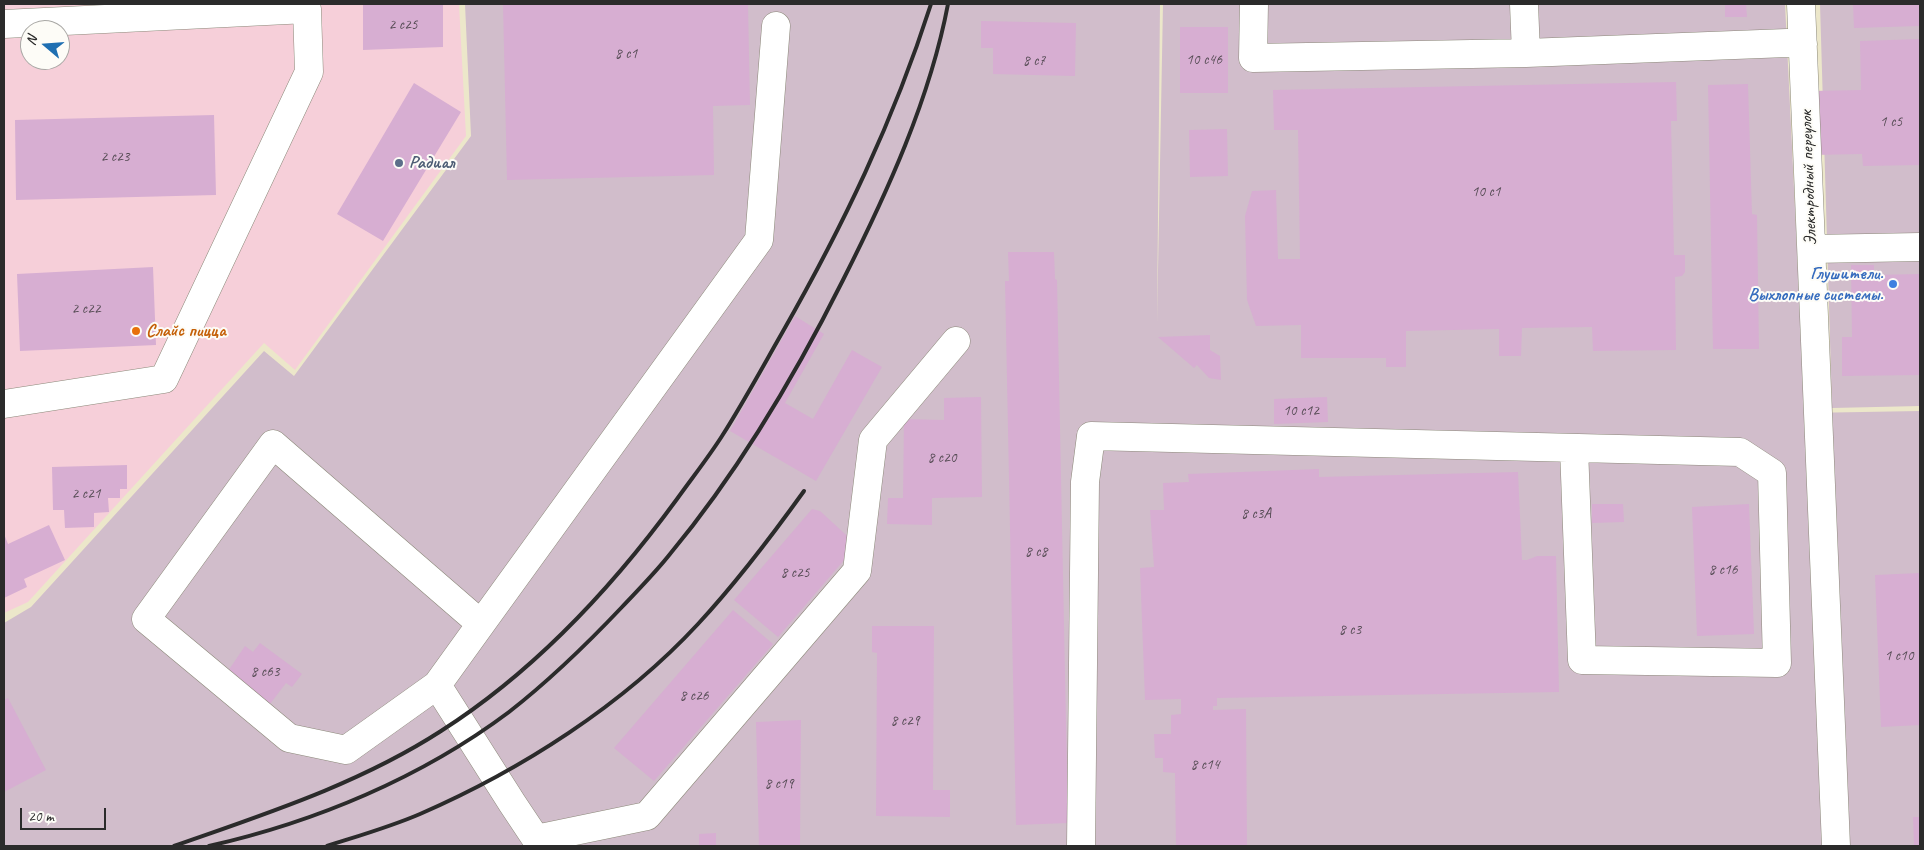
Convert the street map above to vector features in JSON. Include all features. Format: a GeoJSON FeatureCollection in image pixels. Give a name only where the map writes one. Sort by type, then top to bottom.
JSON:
{"type":"FeatureCollection","features":[{"type":"Feature","properties":{"kind":"street"},"geometry":{"type":"LineString","coordinates":[[1254,4],[1253,58],[1526,54],[1787,43],[1803,44]]}},
{"type":"Feature","properties":{"kind":"street"},"geometry":{"type":"LineString","coordinates":[[1524,4],[1526,54]]}},
{"type":"Feature","properties":{"kind":"street","name":"Электродный переулок"},"geometry":{"type":"LineString","coordinates":[[1801,4],[1836,846]]}},
{"type":"Feature","properties":{"kind":"street"},"geometry":{"type":"LineString","coordinates":[[4,24],[307,9],[308,72],[164,379],[4,404]]}},
{"type":"Feature","properties":{"kind":"street"},"geometry":{"type":"LineString","coordinates":[[481,624],[273,444],[146,619],[289,738],[346,750],[438,685],[760,240],[776,26]]}},
{"type":"Feature","properties":{"kind":"street"},"geometry":{"type":"LineString","coordinates":[[1812,249],[1920,246]]}},
{"type":"Feature","properties":{"kind":"street"},"geometry":{"type":"LineString","coordinates":[[438,685],[538,843],[647,816],[857,572],[873,440],[956,341]]}},
{"type":"Feature","properties":{"kind":"street"},"geometry":{"type":"LineString","coordinates":[[1081,846],[1085,482],[1091,436],[1740,452],[1772,473],[1777,663],[1582,660],[1574,448]]}},
{"type":"Feature","properties":{"kind":"shaded area"},"geometry":{"type":"Polygon","coordinates":[[[4,4],[459,4],[466,136],[295,370],[264,343],[28,602],[4,613],[4,4]]]}},
{"type":"Feature","properties":{"kind":"shaded area"},"geometry":{"type":"Polygon","coordinates":[[[465,4],[1160,4],[1157,323],[1163,4],[1785,4],[1805,413],[1920,411],[1920,846],[4,846],[4,623],[31,607],[264,351],[294,376],[471,136],[465,4]]]}},
{"type":"Feature","properties":{"kind":"shaded area"},"geometry":{"type":"Polygon","coordinates":[[[1820,4],[1920,4],[1920,406],[1832,408],[1820,4]]]}},
{"type":"Feature","properties":{"kind":"building"},"geometry":{"type":"Polygon","coordinates":[[[363,4],[443,4],[443,47],[363,50],[363,4]]]}},
{"type":"Feature","properties":{"kind":"building"},"geometry":{"type":"Polygon","coordinates":[[[503,4],[748,4],[750,105],[713,106],[714,175],[507,180],[503,4]]]}},
{"type":"Feature","properties":{"kind":"building"},"geometry":{"type":"Polygon","coordinates":[[[1725,4],[1746,4],[1747,17],[1725,17],[1725,4]]]}},
{"type":"Feature","properties":{"kind":"building"},"geometry":{"type":"Polygon","coordinates":[[[1853,4],[1920,4],[1920,26],[1854,28],[1853,4]]]}},
{"type":"Feature","properties":{"kind":"building"},"geometry":{"type":"Polygon","coordinates":[[[981,21],[1076,23],[1075,76],[993,74],[993,48],[981,48],[981,21]]]}},
{"type":"Feature","properties":{"kind":"building"},"geometry":{"type":"Polygon","coordinates":[[[1180,27],[1228,27],[1228,93],[1180,93],[1180,27]]]}},
{"type":"Feature","properties":{"kind":"building"},"geometry":{"type":"Polygon","coordinates":[[[1920,39],[1920,165],[1863,166],[1862,154],[1813,155],[1812,91],[1861,90],[1860,41],[1920,39]]]}},
{"type":"Feature","properties":{"kind":"building"},"geometry":{"type":"Polygon","coordinates":[[[1676,82],[1677,121],[1671,121],[1674,255],[1685,255],[1685,272],[1682,276],[1675,277],[1676,350],[1593,351],[1592,327],[1522,328],[1521,356],[1499,356],[1499,329],[1406,331],[1406,367],[1386,367],[1386,358],[1301,358],[1301,325],[1256,326],[1247,300],[1245,216],[1252,191],[1276,190],[1278,259],[1300,259],[1298,130],[1274,130],[1273,90],[1676,82]]]}},
{"type":"Feature","properties":{"kind":"building","name":"Радиал"},"geometry":{"type":"Polygon","coordinates":[[[414,83],[461,112],[383,241],[337,214],[414,83]]]}},
{"type":"Feature","properties":{"kind":"building"},"geometry":{"type":"Polygon","coordinates":[[[1748,84],[1752,214],[1757,215],[1759,349],[1713,349],[1708,85],[1748,84]]]}},
{"type":"Feature","properties":{"kind":"building"},"geometry":{"type":"Polygon","coordinates":[[[214,115],[216,195],[16,200],[15,120],[214,115]]]}},
{"type":"Feature","properties":{"kind":"building"},"geometry":{"type":"Polygon","coordinates":[[[1227,129],[1228,176],[1190,177],[1189,130],[1227,129]]]}},
{"type":"Feature","properties":{"kind":"building"},"geometry":{"type":"Polygon","coordinates":[[[1008,252],[1054,252],[1055,279],[1057,280],[1068,823],[1016,825],[1005,281],[1009,281],[1008,252]]]}},
{"type":"Feature","properties":{"kind":"building"},"geometry":{"type":"Polygon","coordinates":[[[1851,265],[1874,265],[1874,275],[1920,274],[1920,375],[1842,376],[1842,337],[1852,337],[1851,265]]]}},
{"type":"Feature","properties":{"kind":"building"},"geometry":{"type":"Polygon","coordinates":[[[153,267],[156,345],[20,351],[17,274],[153,267]]]}},
{"type":"Feature","properties":{"kind":"building"},"geometry":{"type":"Polygon","coordinates":[[[795,316],[824,334],[785,403],[813,419],[852,350],[882,367],[816,481],[730,431],[795,316]]]}},
{"type":"Feature","properties":{"kind":"building"},"geometry":{"type":"Polygon","coordinates":[[[1210,335],[1210,350],[1220,356],[1221,380],[1209,378],[1197,365],[1194,368],[1158,337],[1210,335]]]}},
{"type":"Feature","properties":{"kind":"building"},"geometry":{"type":"Polygon","coordinates":[[[981,397],[982,497],[932,498],[932,525],[887,524],[888,498],[903,498],[904,419],[944,420],[944,398],[981,397]]]}},
{"type":"Feature","properties":{"kind":"building"},"geometry":{"type":"Polygon","coordinates":[[[1327,397],[1328,422],[1274,424],[1274,399],[1327,397]]]}},
{"type":"Feature","properties":{"kind":"building"},"geometry":{"type":"Polygon","coordinates":[[[127,465],[127,489],[120,489],[120,498],[108,498],[109,512],[94,513],[94,527],[65,528],[64,510],[53,510],[52,467],[127,465]]]}},
{"type":"Feature","properties":{"kind":"building"},"geometry":{"type":"Polygon","coordinates":[[[1319,469],[1319,477],[1518,472],[1522,560],[1537,556],[1556,556],[1559,692],[1217,698],[1217,706],[1213,706],[1213,710],[1246,709],[1247,846],[1176,846],[1175,773],[1163,772],[1163,758],[1155,758],[1154,734],[1171,734],[1171,715],[1181,714],[1181,699],[1145,700],[1140,568],[1154,567],[1150,510],[1164,510],[1163,483],[1189,482],[1188,474],[1319,469]]]}},
{"type":"Feature","properties":{"kind":"building"},"geometry":{"type":"Polygon","coordinates":[[[1592,504],[1623,504],[1624,522],[1592,523],[1592,504]]]}},
{"type":"Feature","properties":{"kind":"building"},"geometry":{"type":"Polygon","coordinates":[[[1749,504],[1754,634],[1697,636],[1692,507],[1749,504]]]}},
{"type":"Feature","properties":{"kind":"building"},"geometry":{"type":"Polygon","coordinates":[[[812,509],[820,511],[857,545],[778,637],[734,600],[812,509]]]}},
{"type":"Feature","properties":{"kind":"building"},"geometry":{"type":"Polygon","coordinates":[[[49,525],[65,560],[24,579],[27,587],[4,598],[4,534],[8,544],[49,525]]]}},
{"type":"Feature","properties":{"kind":"building"},"geometry":{"type":"Polygon","coordinates":[[[1920,573],[1920,725],[1881,727],[1875,575],[1920,573]]]}},
{"type":"Feature","properties":{"kind":"building"},"geometry":{"type":"Polygon","coordinates":[[[733,610],[773,644],[654,781],[614,748],[733,610]]]}},
{"type":"Feature","properties":{"kind":"building"},"geometry":{"type":"Polygon","coordinates":[[[872,626],[934,626],[933,790],[950,790],[950,817],[876,816],[877,653],[872,652],[872,626]]]}},
{"type":"Feature","properties":{"kind":"building"},"geometry":{"type":"Polygon","coordinates":[[[260,643],[302,674],[292,687],[286,683],[270,704],[228,671],[245,646],[253,652],[260,643]]]}},
{"type":"Feature","properties":{"kind":"building"},"geometry":{"type":"Polygon","coordinates":[[[8,698],[46,770],[4,792],[4,700],[8,698]]]}},
{"type":"Feature","properties":{"kind":"building"},"geometry":{"type":"Polygon","coordinates":[[[801,720],[800,846],[759,846],[756,722],[801,720]]]}},
{"type":"Feature","properties":{"kind":"building"},"geometry":{"type":"Polygon","coordinates":[[[1913,817],[1920,817],[1920,846],[1914,846],[1913,817]]]}},
{"type":"Feature","properties":{"kind":"building"},"geometry":{"type":"Polygon","coordinates":[[[716,833],[716,846],[699,846],[699,834],[716,833]]]}},
{"type":"Feature","properties":{"kind":"railway"},"geometry":{"type":"LineString","coordinates":[[174,846],[311,796],[377,767],[410,750],[441,731],[508,682],[540,655],[599,596],[652,532],[711,452],[782,333],[826,253],[865,173],[900,90],[931,4]]}},
{"type":"Feature","properties":{"kind":"railway"},"geometry":{"type":"LineString","coordinates":[[209,846],[288,824],[366,795],[440,757],[475,736],[509,712],[554,674],[595,635],[658,568],[695,522],[742,456],[785,387],[825,316],[875,214],[905,145],[930,75],[948,4]]}},
{"type":"Feature","properties":{"kind":"railway"},"geometry":{"type":"LineString","coordinates":[[327,846],[397,823],[458,797],[533,756],[604,708],[669,654],[698,624],[753,559],[804,491]]}},
{"type":"Feature","properties":{"kind":"place","name":"Радиал"},"geometry":{"type":"Point","coordinates":[399,163]}},
{"type":"Feature","properties":{"kind":"place","name":"Глушители. Выхлопные системы."},"geometry":{"type":"Point","coordinates":[1893,284]}},
{"type":"Feature","properties":{"kind":"place","name":"Слайс пицца"},"geometry":{"type":"Point","coordinates":[136,331]}}]}
